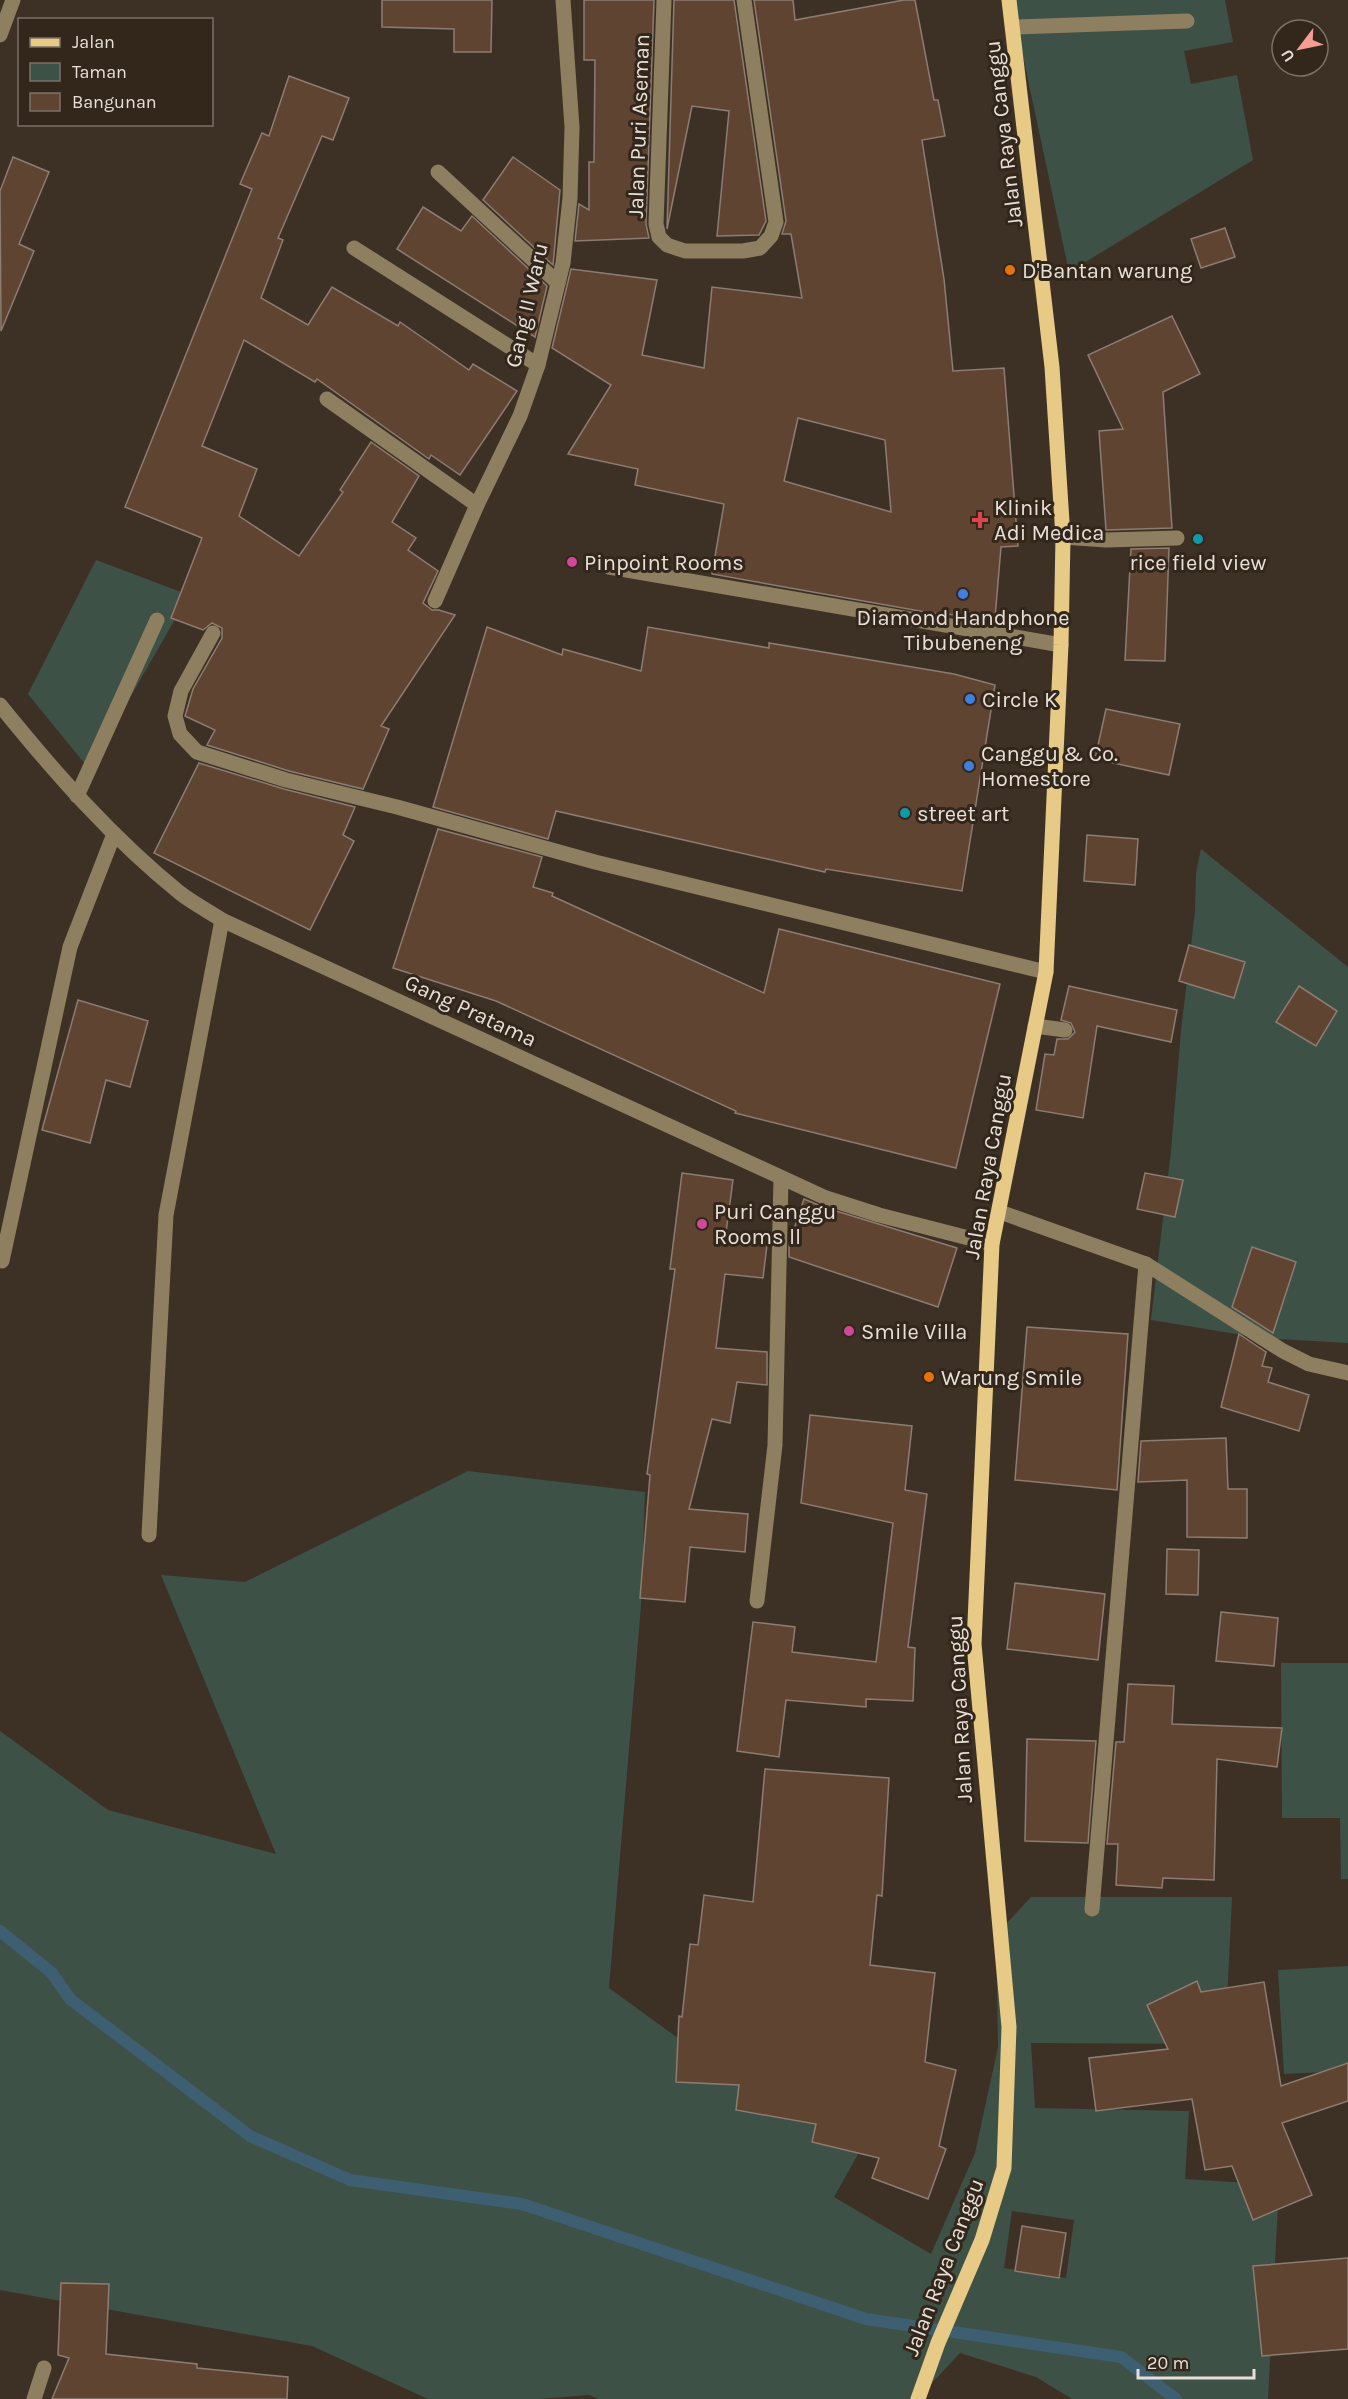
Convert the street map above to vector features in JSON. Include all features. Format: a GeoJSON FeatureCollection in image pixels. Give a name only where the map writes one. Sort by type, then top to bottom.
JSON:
{"type":"FeatureCollection","features":[{"type":"Feature","properties":{"kind":"main road","name":"Jalan Raya Canggu"},"geometry":{"type":"LineString","coordinates":[[918,2399],[938,2343],[982,2240],[1004,2168],[1009,2027],[974,1644],[992,1244],[1046,972],[1061,645],[1063,537],[1052,367],[1010,0]]}},
{"type":"Feature","properties":{"kind":"street"},"geometry":{"type":"LineString","coordinates":[[0,35],[13,0]]}},
{"type":"Feature","properties":{"kind":"street","name":"Gang II Waru"},"geometry":{"type":"LineString","coordinates":[[435,601],[477,505],[520,416],[538,365],[563,263],[570,198],[572,127],[563,0]]}},
{"type":"Feature","properties":{"kind":"street","name":"Jalan Puri Aseman"},"geometry":{"type":"LineString","coordinates":[[664,0],[656,224],[658,237],[667,245],[685,251],[743,251],[760,248],[771,236],[776,222],[744,0]]}},
{"type":"Feature","properties":{"kind":"street"},"geometry":{"type":"LineString","coordinates":[[1014,27],[1187,21]]}},
{"type":"Feature","properties":{"kind":"street"},"geometry":{"type":"LineString","coordinates":[[438,172],[558,283]]}},
{"type":"Feature","properties":{"kind":"street"},"geometry":{"type":"LineString","coordinates":[[354,248],[538,365]]}},
{"type":"Feature","properties":{"kind":"street"},"geometry":{"type":"LineString","coordinates":[[327,399],[477,505]]}},
{"type":"Feature","properties":{"kind":"street"},"geometry":{"type":"LineString","coordinates":[[1063,537],[1106,540],[1177,538]]}},
{"type":"Feature","properties":{"kind":"street"},"geometry":{"type":"LineString","coordinates":[[609,567],[1061,645]]}},
{"type":"Feature","properties":{"kind":"street"},"geometry":{"type":"LineString","coordinates":[[77,796],[157,620]]}},
{"type":"Feature","properties":{"kind":"street"},"geometry":{"type":"LineString","coordinates":[[213,633],[181,691],[175,716],[180,734],[197,752],[286,780],[397,807],[595,862],[1046,972]]}},
{"type":"Feature","properties":{"kind":"street","name":"Gang Pratama"},"geometry":{"type":"LineString","coordinates":[[0,705],[50,766],[114,834],[182,894],[222,920],[826,1198],[879,1215],[992,1244]]}},
{"type":"Feature","properties":{"kind":"street"},"geometry":{"type":"LineString","coordinates":[[2,1261],[70,947],[114,834]]}},
{"type":"Feature","properties":{"kind":"street"},"geometry":{"type":"LineString","coordinates":[[149,1536],[166,1215],[222,920]]}},
{"type":"Feature","properties":{"kind":"street"},"geometry":{"type":"LineString","coordinates":[[1035,1026],[1065,1030]]}},
{"type":"Feature","properties":{"kind":"street"},"geometry":{"type":"LineString","coordinates":[[757,1601],[775,1445],[781,1178]]}},
{"type":"Feature","properties":{"kind":"street"},"geometry":{"type":"LineString","coordinates":[[1000,1212],[1146,1264],[1283,1351],[1309,1364],[1348,1373]]}},
{"type":"Feature","properties":{"kind":"street"},"geometry":{"type":"LineString","coordinates":[[1092,1909],[1146,1264]]}},
{"type":"Feature","properties":{"kind":"street"},"geometry":{"type":"LineString","coordinates":[[34,2399],[44,2368]]}},
{"type":"Feature","properties":{"kind":"green space"},"geometry":{"type":"Polygon","coordinates":[[[1011,0],[1225,0],[1233,42],[1184,51],[1191,84],[1237,75],[1253,160],[1069,272],[1011,0]]]}},
{"type":"Feature","properties":{"kind":"green space"},"geometry":{"type":"Polygon","coordinates":[[[96,560],[189,595],[89,769],[28,694],[96,560]]]}},
{"type":"Feature","properties":{"kind":"green space"},"geometry":{"type":"Polygon","coordinates":[[[1201,849],[1348,967],[1348,1343],[1261,1338],[1151,1320],[1171,1151],[1181,1031],[1195,911],[1196,873],[1201,849]]]}},
{"type":"Feature","properties":{"kind":"green space"},"geometry":{"type":"Polygon","coordinates":[[[468,1471],[645,1492],[641,1605],[609,1988],[737,2081],[875,2124],[834,2197],[931,2254],[975,2153],[998,2047],[996,1935],[1031,1897],[1232,1897],[1225,2044],[1031,2043],[1035,2108],[1189,2111],[1185,2179],[1279,2185],[1268,2399],[1072,2399],[1036,2377],[960,2353],[917,2399],[598,2399],[589,2395],[539,2399],[428,2399],[312,2346],[0,2290],[0,1731],[108,1810],[276,1854],[161,1575],[245,1582],[468,1471]],[[1012,2211],[1004,2268],[1066,2278],[1074,2220],[1012,2211]]]}},
{"type":"Feature","properties":{"kind":"green space"},"geometry":{"type":"Polygon","coordinates":[[[1281,1663],[1348,1663],[1348,1879],[1341,1879],[1340,1818],[1282,1818],[1281,1663]]]}},
{"type":"Feature","properties":{"kind":"green space"},"geometry":{"type":"Polygon","coordinates":[[[1348,1966],[1348,2071],[1284,2074],[1278,1970],[1348,1966]]]}},
{"type":"Feature","properties":{"kind":"building"},"geometry":{"type":"Polygon","coordinates":[[[382,0],[492,0],[491,52],[454,52],[454,29],[382,27],[382,0]]]}},
{"type":"Feature","properties":{"kind":"building"},"geometry":{"type":"Polygon","coordinates":[[[584,0],[654,0],[646,224],[649,238],[575,241],[579,204],[589,210],[589,162],[594,162],[595,60],[584,60],[584,0]]]}},
{"type":"Feature","properties":{"kind":"building"},"geometry":{"type":"Polygon","coordinates":[[[674,0],[734,0],[766,221],[759,235],[717,236],[729,111],[692,106],[667,229],[674,0]]]}},
{"type":"Feature","properties":{"kind":"building"},"geometry":{"type":"Polygon","coordinates":[[[754,0],[793,0],[795,20],[904,0],[915,0],[934,100],[938,100],[945,136],[922,140],[944,279],[953,371],[1004,368],[1018,546],[1001,547],[995,618],[931,613],[712,574],[724,504],[635,485],[638,469],[568,454],[611,385],[552,348],[571,269],[657,280],[642,355],[704,368],[712,287],[802,298],[791,234],[782,234],[786,221],[754,0]],[[798,418],[784,481],[891,512],[885,440],[798,418]]]}},
{"type":"Feature","properties":{"kind":"building"},"geometry":{"type":"Polygon","coordinates":[[[289,76],[349,98],[333,140],[322,136],[278,238],[283,240],[261,298],[308,325],[332,287],[398,326],[400,322],[469,370],[473,364],[517,391],[460,475],[431,455],[429,459],[317,379],[315,382],[244,340],[202,446],[257,469],[239,516],[299,556],[343,492],[340,490],[371,442],[419,476],[392,522],[416,538],[408,550],[438,571],[423,603],[432,610],[455,615],[381,726],[389,729],[363,789],[289,771],[207,745],[215,730],[185,716],[193,689],[222,638],[222,628],[212,623],[203,630],[171,618],[202,538],[125,507],[252,189],[240,184],[262,133],[269,136],[289,76]]]}},
{"type":"Feature","properties":{"kind":"building"},"geometry":{"type":"Polygon","coordinates":[[[13,157],[49,172],[19,244],[34,251],[1,331],[0,191],[13,157]]]}},
{"type":"Feature","properties":{"kind":"building"},"geometry":{"type":"Polygon","coordinates":[[[513,157],[560,190],[553,265],[483,200],[513,157]]]}},
{"type":"Feature","properties":{"kind":"building"},"geometry":{"type":"Polygon","coordinates":[[[423,207],[461,231],[472,216],[547,286],[535,337],[397,249],[423,207]]]}},
{"type":"Feature","properties":{"kind":"building"},"geometry":{"type":"Polygon","coordinates":[[[1225,228],[1235,257],[1201,268],[1191,239],[1225,228]]]}},
{"type":"Feature","properties":{"kind":"building"},"geometry":{"type":"Polygon","coordinates":[[[1172,316],[1200,374],[1163,392],[1172,528],[1106,530],[1099,431],[1123,429],[1088,355],[1172,316]]]}},
{"type":"Feature","properties":{"kind":"building"},"geometry":{"type":"Polygon","coordinates":[[[1169,548],[1165,661],[1125,660],[1131,549],[1169,548]]]}},
{"type":"Feature","properties":{"kind":"building"},"geometry":{"type":"Polygon","coordinates":[[[487,627],[562,655],[563,649],[641,671],[648,627],[769,648],[769,643],[954,674],[995,685],[962,891],[826,869],[825,872],[556,811],[548,839],[433,807],[487,627]]]}},
{"type":"Feature","properties":{"kind":"building"},"geometry":{"type":"Polygon","coordinates":[[[1106,709],[1180,724],[1169,775],[1095,759],[1106,709]]]}},
{"type":"Feature","properties":{"kind":"building"},"geometry":{"type":"Polygon","coordinates":[[[199,763],[284,789],[355,807],[343,835],[354,841],[310,930],[154,853],[199,763]]]}},
{"type":"Feature","properties":{"kind":"building"},"geometry":{"type":"Polygon","coordinates":[[[438,829],[542,857],[533,887],[553,893],[552,896],[764,993],[779,929],[1000,984],[956,1168],[735,1113],[736,1111],[496,1001],[393,968],[438,829]]]}},
{"type":"Feature","properties":{"kind":"building"},"geometry":{"type":"Polygon","coordinates":[[[1087,835],[1138,839],[1135,885],[1084,881],[1087,835]]]}},
{"type":"Feature","properties":{"kind":"building"},"geometry":{"type":"Polygon","coordinates":[[[1189,945],[1245,962],[1234,998],[1179,981],[1189,945]]]}},
{"type":"Feature","properties":{"kind":"building"},"geometry":{"type":"Polygon","coordinates":[[[1069,986],[1177,1010],[1171,1042],[1097,1026],[1083,1118],[1036,1110],[1045,1054],[1054,1055],[1057,1039],[1068,1039],[1075,1032],[1071,1023],[1061,1020],[1069,986]]]}},
{"type":"Feature","properties":{"kind":"building"},"geometry":{"type":"Polygon","coordinates":[[[1299,986],[1337,1011],[1316,1046],[1276,1022],[1299,986]]]}},
{"type":"Feature","properties":{"kind":"building"},"geometry":{"type":"Polygon","coordinates":[[[78,1000],[148,1021],[130,1087],[106,1080],[90,1143],[42,1130],[78,1000]]]}},
{"type":"Feature","properties":{"kind":"building"},"geometry":{"type":"Polygon","coordinates":[[[682,1173],[733,1180],[725,1240],[767,1245],[763,1278],[725,1274],[716,1348],[767,1352],[767,1385],[737,1382],[730,1423],[712,1419],[689,1509],[748,1514],[745,1552],[690,1547],[685,1602],[640,1598],[650,1475],[647,1474],[675,1269],[670,1269],[682,1173]]]}},
{"type":"Feature","properties":{"kind":"building"},"geometry":{"type":"Polygon","coordinates":[[[1145,1173],[1183,1180],[1175,1217],[1137,1209],[1145,1173]]]}},
{"type":"Feature","properties":{"kind":"building"},"geometry":{"type":"Polygon","coordinates":[[[804,1199],[823,1207],[957,1248],[938,1307],[789,1257],[789,1244],[804,1199]]]}},
{"type":"Feature","properties":{"kind":"building"},"geometry":{"type":"Polygon","coordinates":[[[1252,1247],[1296,1262],[1273,1333],[1232,1307],[1252,1247]]]}},
{"type":"Feature","properties":{"kind":"building"},"geometry":{"type":"Polygon","coordinates":[[[1027,1327],[1128,1334],[1117,1490],[1015,1480],[1027,1327]]]}},
{"type":"Feature","properties":{"kind":"building"},"geometry":{"type":"Polygon","coordinates":[[[1239,1334],[1266,1352],[1262,1366],[1272,1368],[1268,1382],[1309,1395],[1299,1431],[1221,1407],[1239,1334]]]}},
{"type":"Feature","properties":{"kind":"building"},"geometry":{"type":"Polygon","coordinates":[[[810,1415],[912,1426],[905,1490],[927,1494],[908,1647],[915,1648],[913,1701],[866,1699],[866,1707],[786,1700],[779,1757],[737,1751],[753,1622],[795,1627],[792,1652],[876,1662],[893,1523],[801,1503],[810,1415]]]}},
{"type":"Feature","properties":{"kind":"building"},"geometry":{"type":"Polygon","coordinates":[[[1226,1438],[1228,1489],[1247,1489],[1247,1538],[1187,1537],[1187,1480],[1138,1482],[1141,1441],[1226,1438]]]}},
{"type":"Feature","properties":{"kind":"building"},"geometry":{"type":"Polygon","coordinates":[[[1167,1549],[1199,1550],[1198,1595],[1166,1594],[1167,1549]]]}},
{"type":"Feature","properties":{"kind":"building"},"geometry":{"type":"Polygon","coordinates":[[[1015,1583],[1105,1594],[1098,1660],[1007,1649],[1015,1583]]]}},
{"type":"Feature","properties":{"kind":"building"},"geometry":{"type":"Polygon","coordinates":[[[1221,1612],[1278,1618],[1274,1666],[1216,1661],[1221,1612]]]}},
{"type":"Feature","properties":{"kind":"building"},"geometry":{"type":"Polygon","coordinates":[[[1128,1684],[1174,1686],[1172,1724],[1282,1728],[1277,1767],[1217,1759],[1214,1880],[1163,1878],[1162,1888],[1116,1885],[1118,1844],[1107,1844],[1116,1742],[1124,1742],[1128,1684]]]}},
{"type":"Feature","properties":{"kind":"building"},"geometry":{"type":"Polygon","coordinates":[[[1027,1739],[1096,1741],[1088,1843],[1025,1841],[1027,1739]]]}},
{"type":"Feature","properties":{"kind":"building"},"geometry":{"type":"Polygon","coordinates":[[[765,1769],[889,1778],[882,1896],[877,1895],[870,1965],[935,1973],[925,2062],[956,2070],[939,2146],[946,2149],[928,2199],[872,2178],[879,2158],[812,2142],[816,2124],[736,2110],[739,2085],[676,2082],[679,2016],[682,2017],[690,1944],[698,1945],[704,1895],[753,1902],[765,1769]]]}},
{"type":"Feature","properties":{"kind":"building"},"geometry":{"type":"Polygon","coordinates":[[[1197,1981],[1201,1992],[1264,1982],[1281,2086],[1348,2063],[1348,2101],[1282,2123],[1312,2195],[1253,2220],[1232,2166],[1205,2170],[1192,2099],[1096,2111],[1089,2058],[1168,2049],[1147,2005],[1197,1981]]]}},
{"type":"Feature","properties":{"kind":"building"},"geometry":{"type":"Polygon","coordinates":[[[1022,2226],[1066,2233],[1059,2278],[1015,2271],[1022,2226]]]}},
{"type":"Feature","properties":{"kind":"building"},"geometry":{"type":"Polygon","coordinates":[[[1348,2258],[1348,2349],[1262,2356],[1253,2266],[1348,2258]]]}},
{"type":"Feature","properties":{"kind":"building"},"geometry":{"type":"Polygon","coordinates":[[[61,2283],[109,2284],[106,2354],[197,2364],[197,2368],[288,2377],[287,2399],[52,2399],[69,2358],[58,2355],[61,2283]]]}},
{"type":"Feature","properties":{"kind":"waterway"},"geometry":{"type":"LineString","coordinates":[[0,1931],[52,1973],[70,1999],[250,2136],[350,2180],[522,2204],[866,2319],[1121,2357],[1176,2399]]}},
{"type":"Feature","properties":{"kind":"place","name":"D'Bantan warung"},"geometry":{"type":"Point","coordinates":[1010,270]}},
{"type":"Feature","properties":{"kind":"place","name":"Klinik Adi Medica"},"geometry":{"type":"Point","coordinates":[980,520]}},
{"type":"Feature","properties":{"kind":"place","name":"rice field view"},"geometry":{"type":"Point","coordinates":[1198,539]}},
{"type":"Feature","properties":{"kind":"place","name":"Pinpoint Rooms"},"geometry":{"type":"Point","coordinates":[572,562]}},
{"type":"Feature","properties":{"kind":"place","name":"Diamond Handphone Tibubeneng"},"geometry":{"type":"Point","coordinates":[963,594]}},
{"type":"Feature","properties":{"kind":"place","name":"Circle K"},"geometry":{"type":"Point","coordinates":[970,699]}},
{"type":"Feature","properties":{"kind":"place","name":"Canggu & Co. Homestore"},"geometry":{"type":"Point","coordinates":[969,766]}},
{"type":"Feature","properties":{"kind":"place","name":"street art"},"geometry":{"type":"Point","coordinates":[905,813]}},
{"type":"Feature","properties":{"kind":"place","name":"Puri Canggu Rooms ll"},"geometry":{"type":"Point","coordinates":[702,1224]}},
{"type":"Feature","properties":{"kind":"place","name":"Smile Villa"},"geometry":{"type":"Point","coordinates":[849,1331]}},
{"type":"Feature","properties":{"kind":"place","name":"Warung Smile"},"geometry":{"type":"Point","coordinates":[929,1377]}}]}
